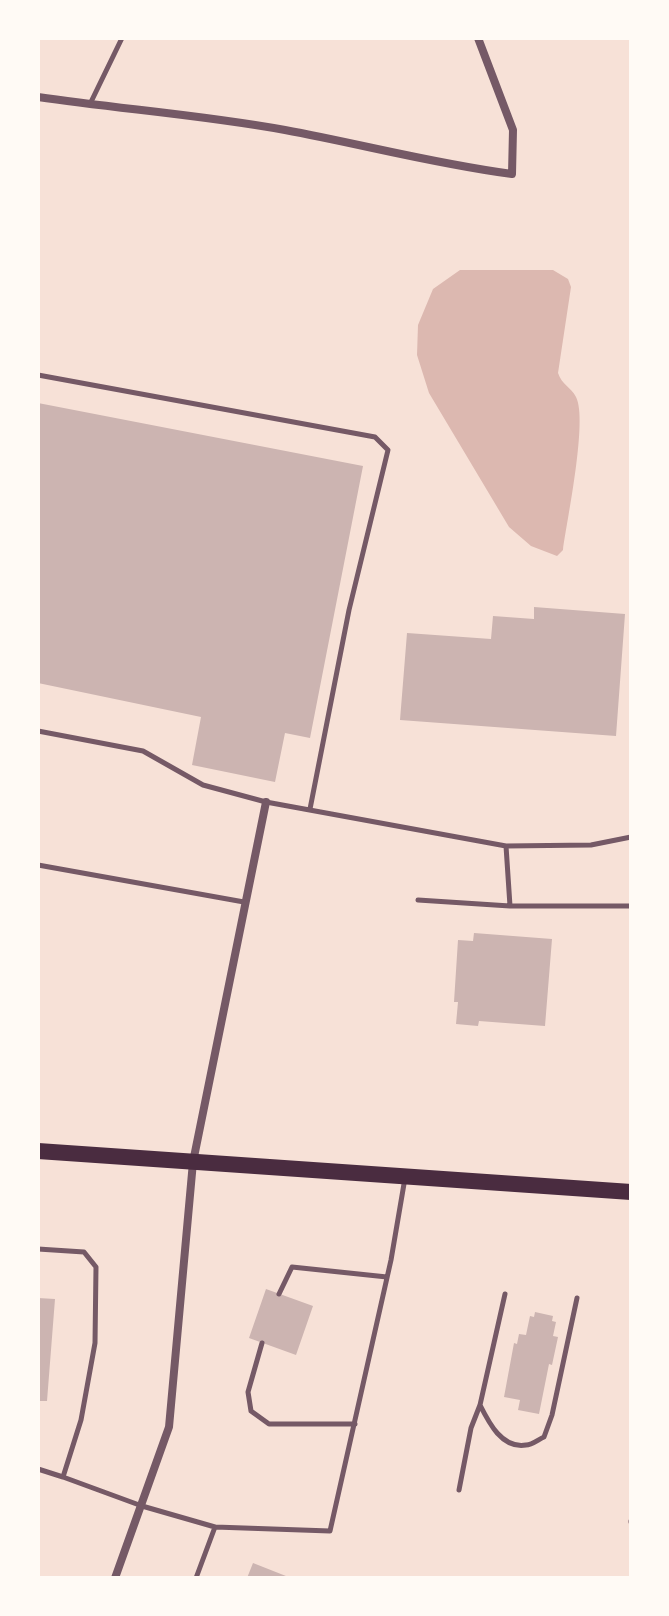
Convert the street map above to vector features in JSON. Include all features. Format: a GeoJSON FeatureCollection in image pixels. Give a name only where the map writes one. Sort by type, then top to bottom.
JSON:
{"type":"FeatureCollection","features":[{"type":"Feature","properties":{"kind":"main road"},"geometry":{"type":"LineString","coordinates":[[38,1151],[631,1192]]}},
{"type":"Feature","properties":{"kind":"street"},"geometry":{"type":"LineString","coordinates":[[38,97],[286,130],[456,167],[512,174],[515,153],[513,130],[478,38]]}},
{"type":"Feature","properties":{"kind":"street"},"geometry":{"type":"LineString","coordinates":[[115,1578],[163,1451],[173,1402],[193,1162],[266,802]]}},
{"type":"Feature","properties":{"kind":"lane"},"geometry":{"type":"LineString","coordinates":[[90,104],[122,38]]}},
{"type":"Feature","properties":{"kind":"lane"},"geometry":{"type":"LineString","coordinates":[[38,375],[375,437],[388,450],[349,610],[310,809]]}},
{"type":"Feature","properties":{"kind":"lane"},"geometry":{"type":"LineString","coordinates":[[38,731],[143,751],[203,785],[266,802],[506,846],[591,845],[631,837]]}},
{"type":"Feature","properties":{"kind":"lane"},"geometry":{"type":"LineString","coordinates":[[506,846],[510,906]]}},
{"type":"Feature","properties":{"kind":"lane"},"geometry":{"type":"LineString","coordinates":[[38,865],[244,902]]}},
{"type":"Feature","properties":{"kind":"lane"},"geometry":{"type":"LineString","coordinates":[[418,900],[510,906],[631,906]]}},
{"type":"Feature","properties":{"kind":"lane"},"geometry":{"type":"LineString","coordinates":[[38,1469],[142,1506],[215,1527],[330,1531],[387,1277],[405,1177]]}},
{"type":"Feature","properties":{"kind":"lane"},"geometry":{"type":"LineString","coordinates":[[38,1249],[84,1252],[96,1267],[95,1343],[81,1420],[63,1477]]}},
{"type":"Feature","properties":{"kind":"lane"},"geometry":{"type":"LineString","coordinates":[[279,1294],[292,1267],[387,1277]]}},
{"type":"Feature","properties":{"kind":"lane"},"geometry":{"type":"LineString","coordinates":[[459,1490],[471,1428],[480,1405],[505,1294]]}},
{"type":"Feature","properties":{"kind":"lane"},"geometry":{"type":"LineString","coordinates":[[480,1405],[492,1429],[508,1442],[526,1446],[544,1437],[552,1415],[577,1298]]}},
{"type":"Feature","properties":{"kind":"lane"},"geometry":{"type":"LineString","coordinates":[[262,1343],[248,1392],[251,1411],[269,1424],[355,1424]]}},
{"type":"Feature","properties":{"kind":"lane"},"geometry":{"type":"LineString","coordinates":[[196,1578],[215,1527]]}},
{"type":"Feature","properties":{"kind":"shaded area"},"geometry":{"type":"Polygon","coordinates":[[[460,270],[553,270],[568,279],[571,287],[558,373],[576,397],[580,426],[563,550],[557,556],[531,546],[509,527],[429,393],[417,355],[418,325],[433,289],[460,270]]]}},
{"type":"Feature","properties":{"kind":"building"},"geometry":{"type":"Polygon","coordinates":[[[38,403],[363,466],[310,738],[285,733],[275,782],[192,765],[201,717],[38,683],[38,403]]]}},
{"type":"Feature","properties":{"kind":"building"},"geometry":{"type":"Polygon","coordinates":[[[534,607],[625,614],[616,736],[400,720],[407,633],[491,639],[493,616],[534,619],[534,607]]]}},
{"type":"Feature","properties":{"kind":"building"},"geometry":{"type":"Polygon","coordinates":[[[474,933],[552,939],[545,1026],[479,1021],[478,1026],[456,1024],[458,1002],[454,1002],[458,940],[473,941],[474,933]]]}},
{"type":"Feature","properties":{"kind":"building"},"geometry":{"type":"Polygon","coordinates":[[[266,1289],[313,1306],[296,1355],[249,1338],[266,1289]]]}},
{"type":"Feature","properties":{"kind":"building"},"geometry":{"type":"Polygon","coordinates":[[[38,1298],[55,1299],[47,1401],[38,1401],[38,1298]]]}},
{"type":"Feature","properties":{"kind":"building"},"geometry":{"type":"Polygon","coordinates":[[[535,1312],[553,1316],[552,1321],[556,1322],[553,1336],[558,1337],[539,1414],[518,1410],[520,1400],[504,1397],[514,1343],[517,1344],[519,1334],[526,1335],[530,1316],[534,1317],[535,1312]]]}},
{"type":"Feature","properties":{"kind":"building"},"geometry":{"type":"Polygon","coordinates":[[[253,1563],[291,1578],[247,1578],[253,1563]]]}}]}
